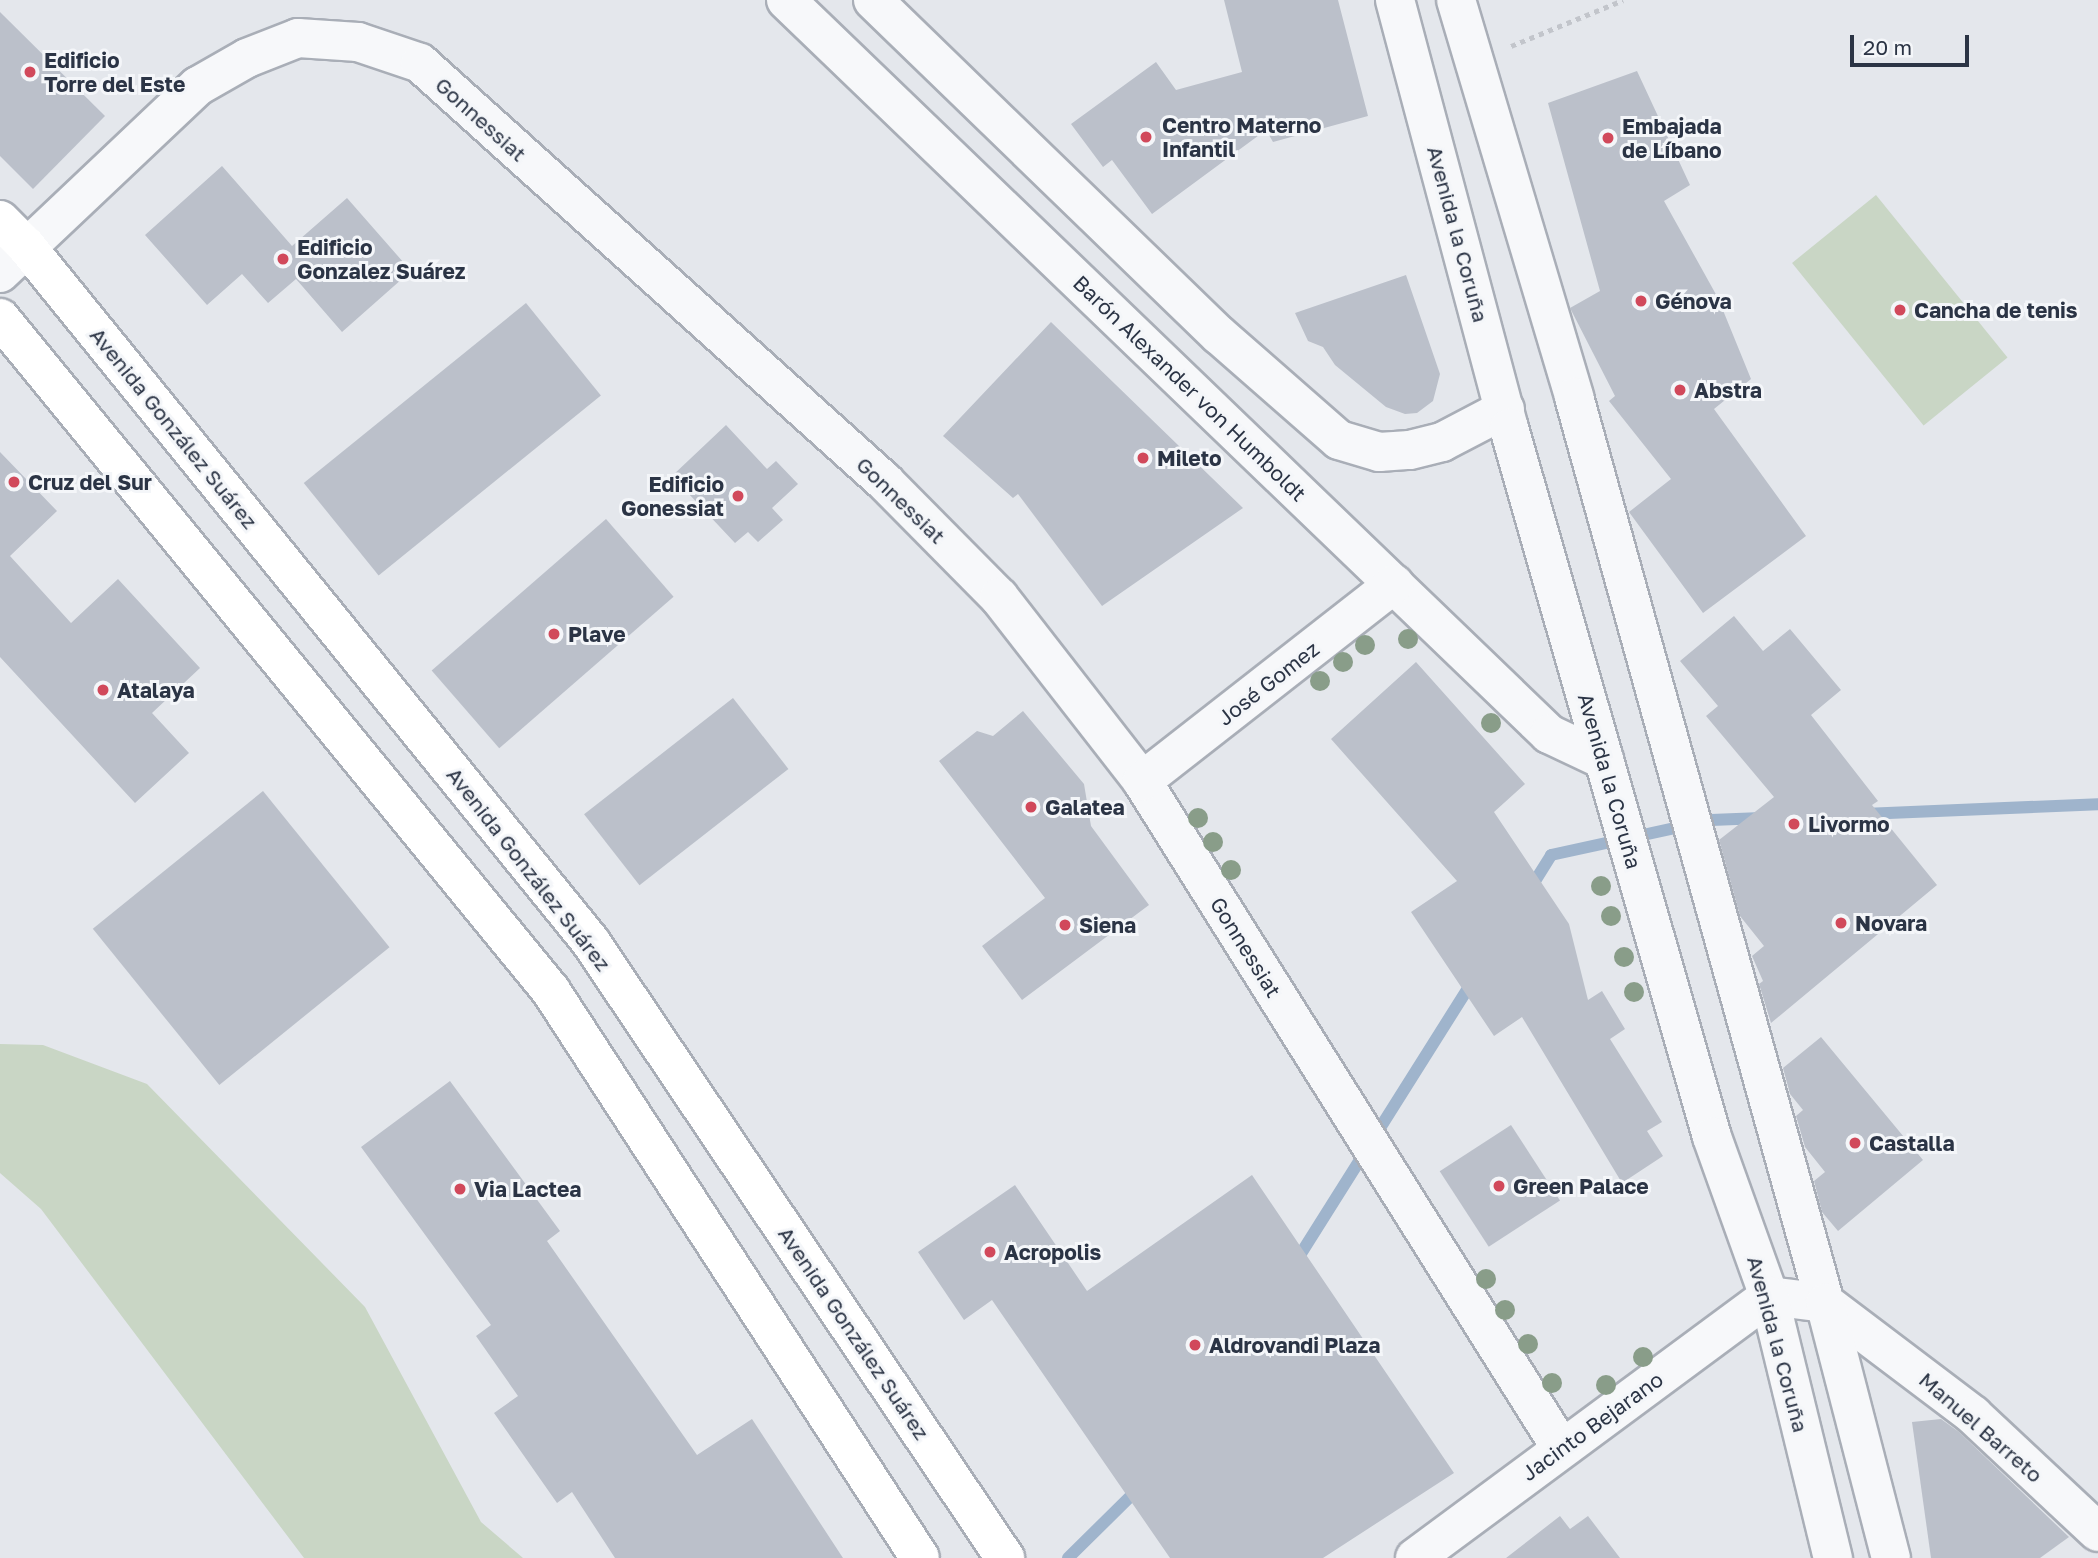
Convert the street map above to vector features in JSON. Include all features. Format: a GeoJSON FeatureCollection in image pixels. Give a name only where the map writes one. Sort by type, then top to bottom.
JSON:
{"type":"FeatureCollection","features":[{"type":"Feature","properties":{"kind":"main road","name":"Avenida González Suárez"},"geometry":{"type":"LineString","coordinates":[[9,246],[590,941],[1005,1558]]}},
{"type":"Feature","properties":{"kind":"main road"},"geometry":{"type":"LineString","coordinates":[[0,318],[551,991],[920,1558]]}},
{"type":"Feature","properties":{"kind":"street","name":"Barón Alexander von Humboldt"},"geometry":{"type":"LineString","coordinates":[[786,0],[1549,734],[1604,760]]}},
{"type":"Feature","properties":{"kind":"street"},"geometry":{"type":"LineString","coordinates":[[873,0],[1219,335],[1339,440],[1379,452],[1410,450],[1442,442],[1505,409]]}},
{"type":"Feature","properties":{"kind":"street","name":"Avenida la Coruña"},"geometry":{"type":"LineString","coordinates":[[1395,0],[1505,409],[1712,1137],[1769,1296],[1833,1558]]}},
{"type":"Feature","properties":{"kind":"street"},"geometry":{"type":"LineString","coordinates":[[1456,0],[1574,397],[1825,1303],[1891,1558]]}},
{"type":"Feature","properties":{"kind":"street","name":"Gonnessiat"},"geometry":{"type":"LineString","coordinates":[[9,246],[198,86],[247,58],[298,38],[358,42],[420,63],[885,482],[999,597],[1142,781],[1562,1448]]}},
{"type":"Feature","properties":{"kind":"street","name":"José Gomez"},"geometry":{"type":"LineString","coordinates":[[1142,781],[1394,584]]}},
{"type":"Feature","properties":{"kind":"street"},"geometry":{"type":"LineString","coordinates":[[1769,1296],[1825,1303]]}},
{"type":"Feature","properties":{"kind":"street","name":"Jacinto Bejarano"},"geometry":{"type":"LineString","coordinates":[[1415,1558],[1769,1296]]}},
{"type":"Feature","properties":{"kind":"street","name":"Manuel Barreto"},"geometry":{"type":"LineString","coordinates":[[1825,1303],[1973,1415],[2098,1532]]}},
{"type":"Feature","properties":{"kind":"path"},"geometry":{"type":"LineString","coordinates":[[1527,39],[1623,0]]}},
{"type":"Feature","properties":{"kind":"green space","name":"Cancha de tenis"},"geometry":{"type":"Polygon","coordinates":[[[1876,195],[2008,357],[1924,425],[1792,263],[1876,195]]]}},
{"type":"Feature","properties":{"kind":"green space"},"geometry":{"type":"Polygon","coordinates":[[[0,1044],[43,1045],[147,1084],[365,1307],[481,1522],[523,1558],[304,1558],[41,1209],[0,1173],[0,1044]]]}},
{"type":"Feature","properties":{"kind":"building"},"geometry":{"type":"Polygon","coordinates":[[[1224,0],[1338,0],[1368,116],[1273,142],[1266,130],[1152,214],[1112,160],[1103,167],[1071,124],[1156,62],[1176,90],[1242,72],[1224,0]]]}},
{"type":"Feature","properties":{"kind":"building","name":"Edificio Torre del Este"},"geometry":{"type":"Polygon","coordinates":[[[0,12],[105,116],[33,189],[0,156],[0,12]]]}},
{"type":"Feature","properties":{"kind":"building"},"geometry":{"type":"Polygon","coordinates":[[[1637,71],[1690,185],[1664,201],[1718,298],[1751,379],[1714,409],[1806,536],[1703,613],[1629,512],[1671,479],[1609,401],[1615,396],[1570,308],[1600,291],[1548,103],[1637,71]]]}},
{"type":"Feature","properties":{"kind":"building","name":"Edificio Gonzalez Suárez"},"geometry":{"type":"Polygon","coordinates":[[[222,166],[292,246],[347,198],[411,271],[342,332],[296,279],[268,303],[242,274],[207,305],[145,235],[222,166]]]}},
{"type":"Feature","properties":{"kind":"building"},"geometry":{"type":"Polygon","coordinates":[[[1406,275],[1440,374],[1433,401],[1417,413],[1405,414],[1386,407],[1335,365],[1323,347],[1308,341],[1295,313],[1406,275]]]}},
{"type":"Feature","properties":{"kind":"building"},"geometry":{"type":"Polygon","coordinates":[[[526,303],[601,395],[379,575],[304,483],[526,303]]]}},
{"type":"Feature","properties":{"kind":"building","name":"Mileto"},"geometry":{"type":"Polygon","coordinates":[[[1051,322],[1243,508],[1102,606],[1018,494],[1013,498],[943,436],[1051,322]]]}},
{"type":"Feature","properties":{"kind":"building","name":"Edificio Gonessiat"},"geometry":{"type":"Polygon","coordinates":[[[726,425],[767,469],[776,461],[798,484],[772,508],[783,520],[758,542],[748,532],[735,543],[672,476],[726,425]]]}},
{"type":"Feature","properties":{"kind":"building","name":"Atalaya"},"geometry":{"type":"Polygon","coordinates":[[[0,452],[57,511],[10,556],[71,623],[118,579],[200,668],[152,713],[189,753],[135,803],[0,657],[0,452]]]}},
{"type":"Feature","properties":{"kind":"building","name":"Plave"},"geometry":{"type":"Polygon","coordinates":[[[606,519],[674,597],[499,748],[432,671],[606,519]]]}},
{"type":"Feature","properties":{"kind":"building"},"geometry":{"type":"Polygon","coordinates":[[[1734,616],[1763,651],[1790,629],[1841,690],[1811,715],[1878,801],[1872,805],[1937,885],[1771,1023],[1759,984],[1763,981],[1752,956],[1764,946],[1740,916],[1719,840],[1774,797],[1706,716],[1718,706],[1680,661],[1734,616]]]}},
{"type":"Feature","properties":{"kind":"building"},"geometry":{"type":"Polygon","coordinates":[[[1416,662],[1525,784],[1494,812],[1569,924],[1588,1000],[1602,991],[1625,1029],[1610,1039],[1662,1122],[1647,1131],[1663,1156],[1622,1183],[1522,1017],[1494,1036],[1411,912],[1457,881],[1331,739],[1416,662]]]}},
{"type":"Feature","properties":{"kind":"building"},"geometry":{"type":"Polygon","coordinates":[[[733,698],[788,769],[639,885],[584,814],[733,698]]]}},
{"type":"Feature","properties":{"kind":"building"},"geometry":{"type":"Polygon","coordinates":[[[1023,711],[1084,784],[1091,826],[1149,905],[1022,1000],[982,946],[1045,898],[939,761],[977,731],[993,736],[1023,711]]]}},
{"type":"Feature","properties":{"kind":"building"},"geometry":{"type":"Polygon","coordinates":[[[263,791],[389,947],[219,1085],[93,929],[263,791]]]}},
{"type":"Feature","properties":{"kind":"building","name":"Castalla"},"geometry":{"type":"Polygon","coordinates":[[[1821,1037],[1923,1160],[1838,1231],[1822,1212],[1814,1181],[1825,1172],[1805,1147],[1796,1116],[1803,1110],[1790,1094],[1783,1068],[1821,1037]]]}},
{"type":"Feature","properties":{"kind":"building"},"geometry":{"type":"Polygon","coordinates":[[[450,1081],[560,1231],[547,1241],[697,1455],[752,1419],[843,1558],[615,1558],[572,1492],[557,1503],[494,1413],[518,1396],[476,1336],[491,1325],[361,1147],[450,1081]]]}},
{"type":"Feature","properties":{"kind":"building","name":"Green Palace"},"geometry":{"type":"Polygon","coordinates":[[[1511,1125],[1560,1200],[1489,1247],[1440,1171],[1511,1125]]]}},
{"type":"Feature","properties":{"kind":"building"},"geometry":{"type":"Polygon","coordinates":[[[1252,1175],[1454,1473],[1323,1558],[1170,1558],[992,1300],[964,1320],[918,1252],[1015,1185],[1087,1291],[1252,1175]]]}},
{"type":"Feature","properties":{"kind":"building"},"geometry":{"type":"Polygon","coordinates":[[[1941,1419],[1959,1432],[2069,1537],[2040,1558],[1931,1558],[1912,1422],[1941,1419]]]}},
{"type":"Feature","properties":{"kind":"building"},"geometry":{"type":"Polygon","coordinates":[[[1560,1516],[1570,1529],[1588,1516],[1620,1558],[1506,1558],[1560,1516]]]}},
{"type":"Feature","properties":{"kind":"waterway"},"geometry":{"type":"LineString","coordinates":[[1864,814],[2098,804]]}},
{"type":"Feature","properties":{"kind":"waterway"},"geometry":{"type":"LineString","coordinates":[[1530,889],[1551,855],[1711,820],[1762,818]]}},
{"type":"Feature","properties":{"kind":"waterway"},"geometry":{"type":"LineString","coordinates":[[1295,1263],[1474,979]]}},
{"type":"Feature","properties":{"kind":"waterway"},"geometry":{"type":"LineString","coordinates":[[1068,1558],[1140,1487]]}},
{"type":"Feature","properties":{"kind":"place","name":"Edificio Torre del Este"},"geometry":{"type":"Point","coordinates":[30,72]}},
{"type":"Feature","properties":{"kind":"place","name":"Centro Materno Infantil"},"geometry":{"type":"Point","coordinates":[1146,137]}},
{"type":"Feature","properties":{"kind":"place","name":"Embajada de Líbano"},"geometry":{"type":"Point","coordinates":[1608,138]}},
{"type":"Feature","properties":{"kind":"place","name":"Edificio Gonzalez Suárez"},"geometry":{"type":"Point","coordinates":[283,259]}},
{"type":"Feature","properties":{"kind":"place","name":"Génova"},"geometry":{"type":"Point","coordinates":[1641,301]}},
{"type":"Feature","properties":{"kind":"place","name":"Cancha de tenis"},"geometry":{"type":"Point","coordinates":[1900,310]}},
{"type":"Feature","properties":{"kind":"place","name":"Abstra"},"geometry":{"type":"Point","coordinates":[1680,390]}},
{"type":"Feature","properties":{"kind":"place","name":"Mileto"},"geometry":{"type":"Point","coordinates":[1143,458]}},
{"type":"Feature","properties":{"kind":"place","name":"Cruz del Sur"},"geometry":{"type":"Point","coordinates":[14,482]}},
{"type":"Feature","properties":{"kind":"place","name":"Edificio Gonessiat"},"geometry":{"type":"Point","coordinates":[738,496]}},
{"type":"Feature","properties":{"kind":"place","name":"Plave"},"geometry":{"type":"Point","coordinates":[554,634]}},
{"type":"Feature","properties":{"kind":"place","name":"Atalaya"},"geometry":{"type":"Point","coordinates":[103,690]}},
{"type":"Feature","properties":{"kind":"place","name":"Galatea"},"geometry":{"type":"Point","coordinates":[1031,807]}},
{"type":"Feature","properties":{"kind":"place","name":"Livormo"},"geometry":{"type":"Point","coordinates":[1794,824]}},
{"type":"Feature","properties":{"kind":"place","name":"Novara"},"geometry":{"type":"Point","coordinates":[1841,923]}},
{"type":"Feature","properties":{"kind":"place","name":"Siena"},"geometry":{"type":"Point","coordinates":[1065,925]}},
{"type":"Feature","properties":{"kind":"place","name":"Castalla"},"geometry":{"type":"Point","coordinates":[1855,1143]}},
{"type":"Feature","properties":{"kind":"place","name":"Green Palace"},"geometry":{"type":"Point","coordinates":[1499,1186]}},
{"type":"Feature","properties":{"kind":"place","name":"Via Lactea"},"geometry":{"type":"Point","coordinates":[460,1189]}},
{"type":"Feature","properties":{"kind":"place","name":"Acropolis"},"geometry":{"type":"Point","coordinates":[990,1252]}},
{"type":"Feature","properties":{"kind":"place","name":"Aldrovandi Plaza"},"geometry":{"type":"Point","coordinates":[1195,1345]}}]}
